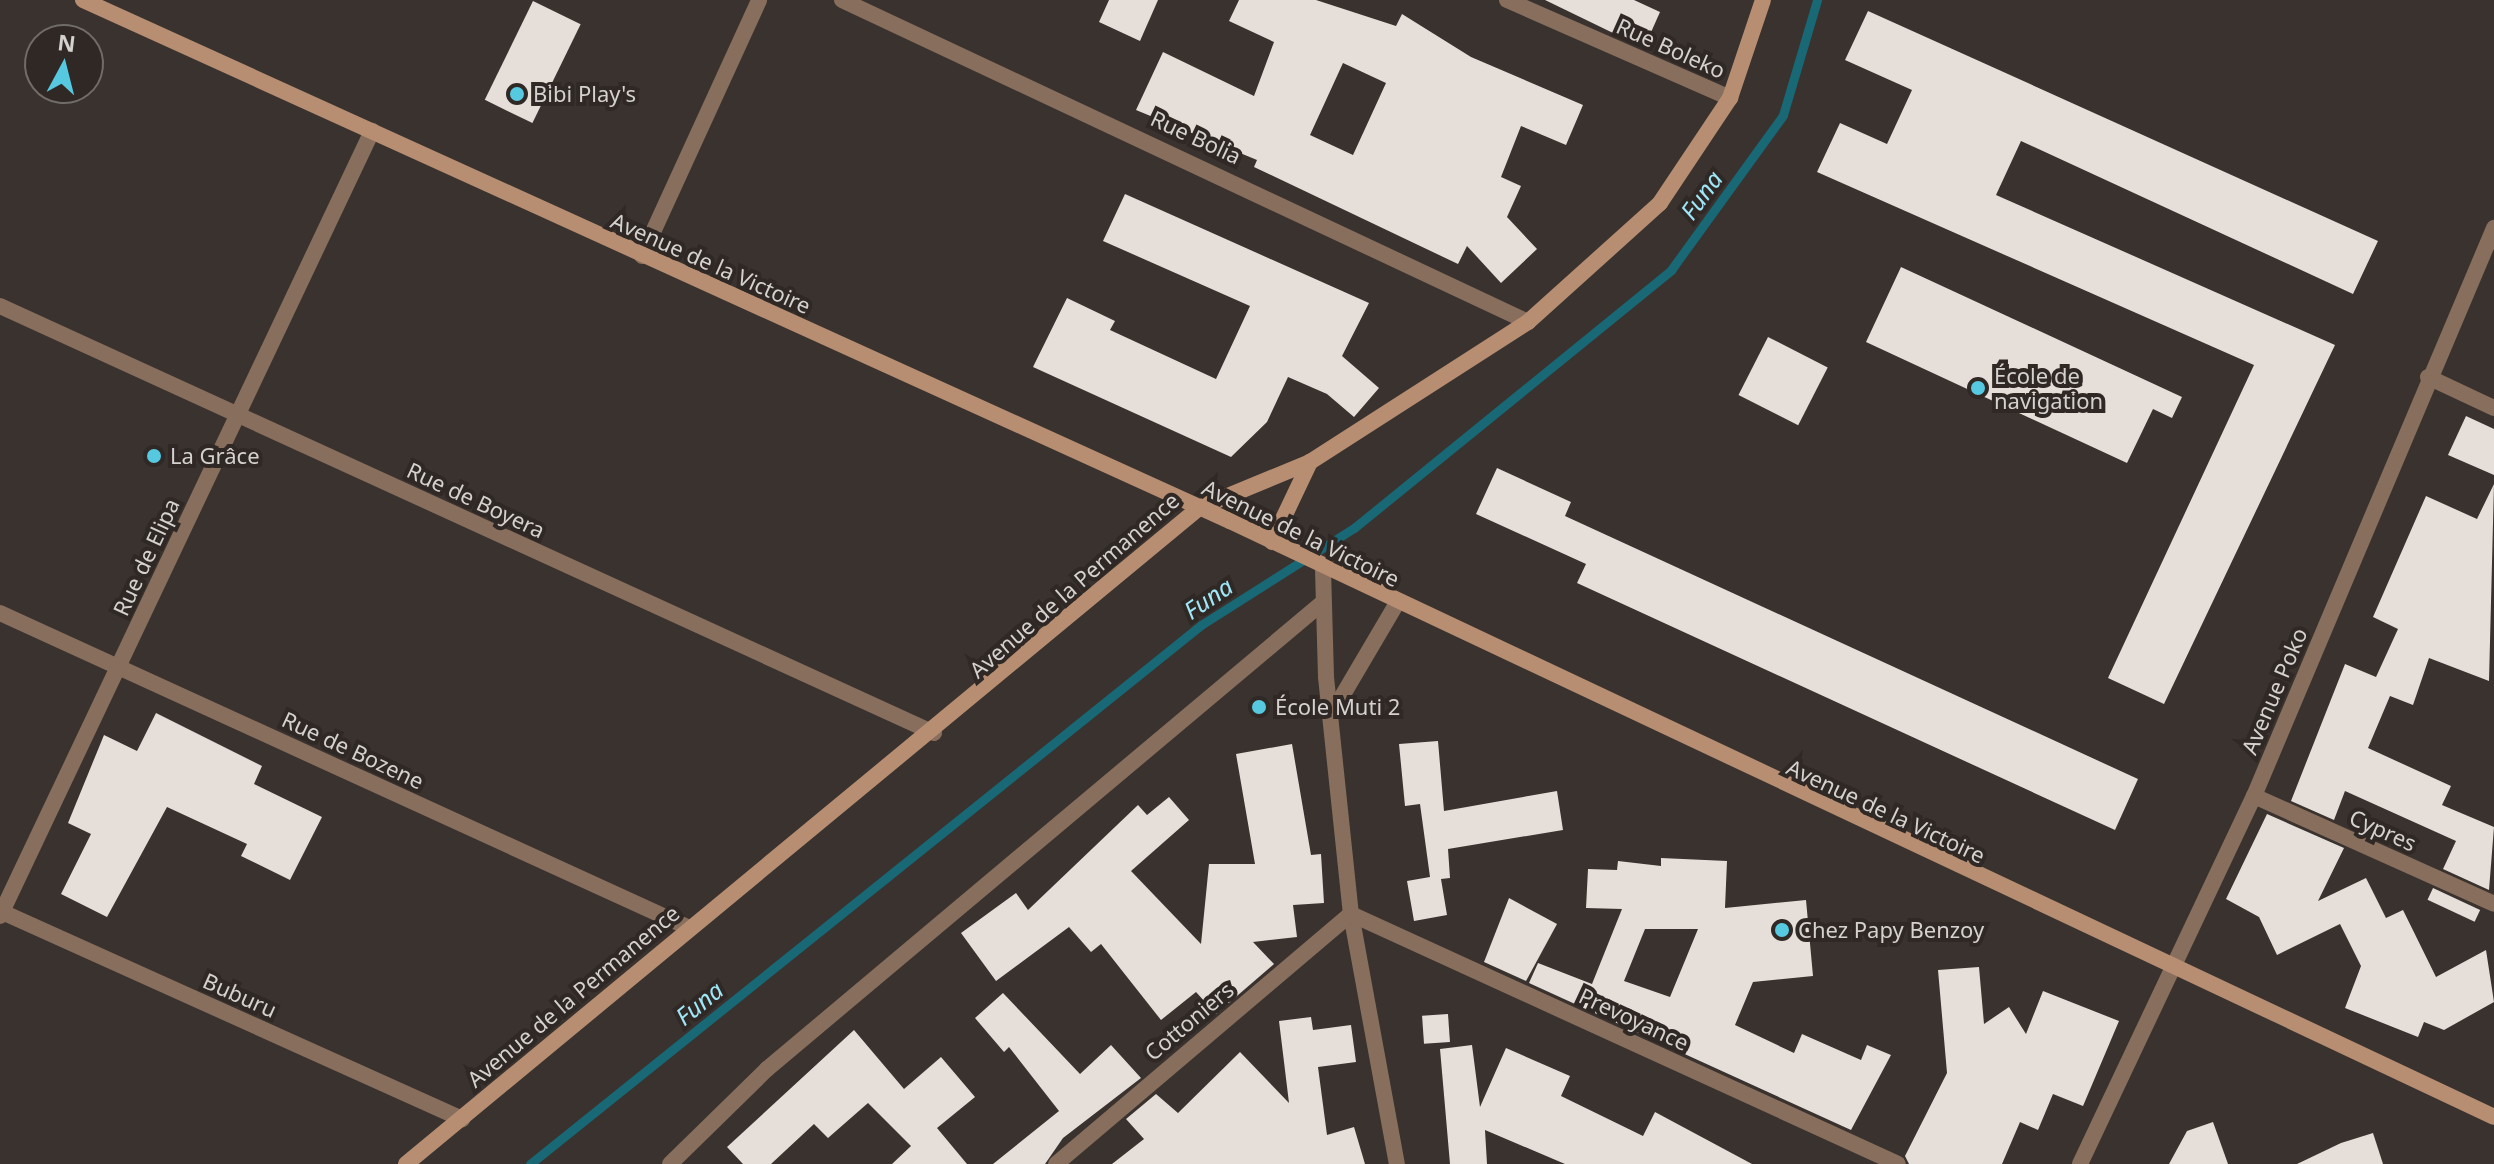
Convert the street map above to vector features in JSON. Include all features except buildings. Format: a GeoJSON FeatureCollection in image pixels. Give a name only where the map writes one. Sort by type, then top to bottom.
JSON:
{"type":"FeatureCollection","features":[{"type":"Feature","properties":{"kind":"main road","name":"Avenue de la Victoire"},"geometry":{"type":"LineString","coordinates":[[83,0],[1199,508],[2169,969],[2494,1117]]}},
{"type":"Feature","properties":{"kind":"main road","name":"Avenue de la Permanence"},"geometry":{"type":"LineString","coordinates":[[406,1164],[687,927],[934,733],[1199,508],[1310,462],[1528,322],[1660,203],[1730,98],[1763,0]]}},
{"type":"Feature","properties":{"kind":"main road"},"geometry":{"type":"LineString","coordinates":[[1279,546],[1310,462]]}},
{"type":"Feature","properties":{"kind":"street"},"geometry":{"type":"LineString","coordinates":[[642,256],[759,0]]}},
{"type":"Feature","properties":{"kind":"street","name":"Rue Bolia"},"geometry":{"type":"LineString","coordinates":[[842,0],[1528,322]]}},
{"type":"Feature","properties":{"kind":"street","name":"Rue Boleko"},"geometry":{"type":"LineString","coordinates":[[1507,0],[1730,98]]}},
{"type":"Feature","properties":{"kind":"street","name":"Rue de Elipa"},"geometry":{"type":"LineString","coordinates":[[1,913],[372,131]]}},
{"type":"Feature","properties":{"kind":"street","name":"Avenue Poko"},"geometry":{"type":"LineString","coordinates":[[2080,1164],[2169,969],[2254,796],[2428,377],[2494,228]]}},
{"type":"Feature","properties":{"kind":"street","name":"Rue de Boyera"},"geometry":{"type":"LineString","coordinates":[[0,306],[934,733]]}},
{"type":"Feature","properties":{"kind":"street"},"geometry":{"type":"LineString","coordinates":[[2428,377],[2494,408]]}},
{"type":"Feature","properties":{"kind":"street"},"geometry":{"type":"LineString","coordinates":[[1319,567],[1351,914],[1397,1164]]}},
{"type":"Feature","properties":{"kind":"street"},"geometry":{"type":"LineString","coordinates":[[1331,715],[1397,603]]}},
{"type":"Feature","properties":{"kind":"street"},"geometry":{"type":"LineString","coordinates":[[670,1164],[767,1069],[1321,604]]}},
{"type":"Feature","properties":{"kind":"street","name":"Rue de Bozene"},"geometry":{"type":"LineString","coordinates":[[0,613],[687,927]]}},
{"type":"Feature","properties":{"kind":"street","name":"Cypres"},"geometry":{"type":"LineString","coordinates":[[2254,796],[2492,899]]}},
{"type":"Feature","properties":{"kind":"street","name":"Buburu"},"geometry":{"type":"LineString","coordinates":[[1,913],[462,1119]]}},
{"type":"Feature","properties":{"kind":"street","name":"Cottoniers"},"geometry":{"type":"LineString","coordinates":[[1056,1164],[1351,914]]}},
{"type":"Feature","properties":{"kind":"street","name":"Prevoyance"},"geometry":{"type":"LineString","coordinates":[[1351,914],[1898,1164]]}},
{"type":"Feature","properties":{"kind":"waterway","name":"Funa"},"geometry":{"type":"LineString","coordinates":[[530,1164],[1201,625],[1354,528],[1671,270],[1783,115],[1817,0]]}},
{"type":"Feature","properties":{"kind":"place","name":"Bibi Play's"},"geometry":{"type":"Point","coordinates":[517,94]}},
{"type":"Feature","properties":{"kind":"place","name":"École de navigation"},"geometry":{"type":"Point","coordinates":[1978,388]}},
{"type":"Feature","properties":{"kind":"place","name":"La Grâce"},"geometry":{"type":"Point","coordinates":[154,456]}},
{"type":"Feature","properties":{"kind":"place","name":"École Muti 2"},"geometry":{"type":"Point","coordinates":[1259,707]}},
{"type":"Feature","properties":{"kind":"place","name":"Chez Papy Benzoy"},"geometry":{"type":"Point","coordinates":[1782,930]}}]}
